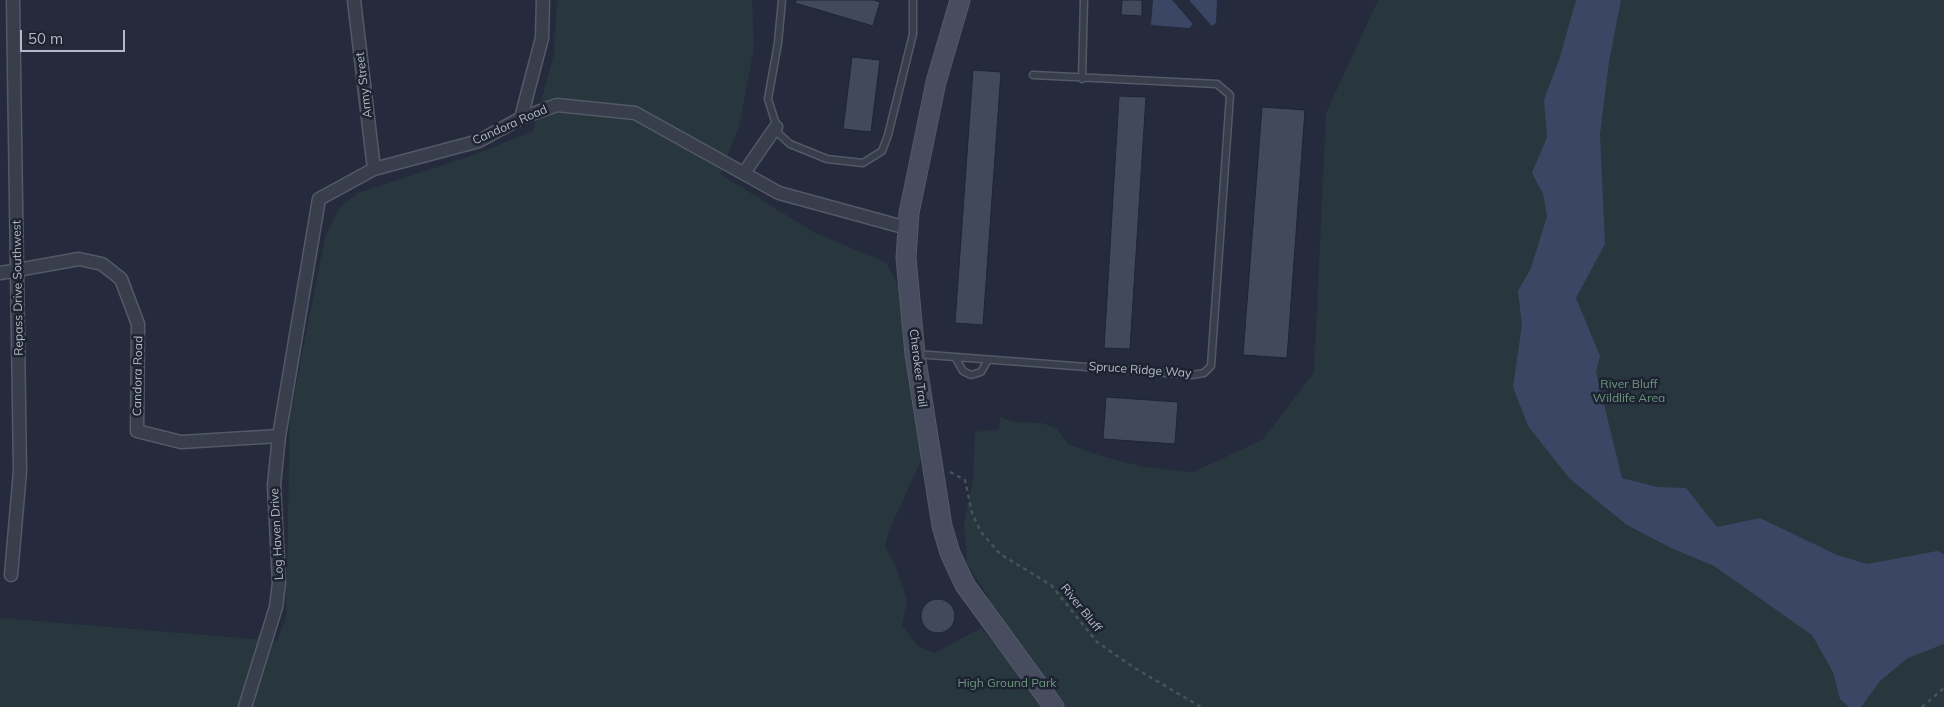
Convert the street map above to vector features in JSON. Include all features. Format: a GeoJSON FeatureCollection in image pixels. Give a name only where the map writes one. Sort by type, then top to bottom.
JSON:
{"type":"FeatureCollection","features":[{"type":"Feature","properties":{"kind":"street","name":"Repass Drive Southwest"},"geometry":{"type":"LineString","coordinates":[[11,575],[20,471],[19,271],[13,0]]}},
{"type":"Feature","properties":{"kind":"street","name":"Army Street"},"geometry":{"type":"LineString","coordinates":[[354,0],[374,169]]}},
{"type":"Feature","properties":{"kind":"street"},"geometry":{"type":"LineString","coordinates":[[521,118],[542,38],[543,0]]}},
{"type":"Feature","properties":{"kind":"street","name":"Cherokee Trail"},"geometry":{"type":"LineString","coordinates":[[960,0],[936,82],[907,228],[906,258],[915,354],[942,526],[955,566],[965,585],[1054,707]]}},
{"type":"Feature","properties":{"kind":"street","name":"Candora Road"},"geometry":{"type":"LineString","coordinates":[[281,417],[319,198],[374,169],[479,141],[521,118],[557,105],[635,113],[779,193],[907,228]]}},
{"type":"Feature","properties":{"kind":"street"},"geometry":{"type":"LineString","coordinates":[[744,173],[776,127]]}},
{"type":"Feature","properties":{"kind":"street","name":"Candora Road"},"geometry":{"type":"LineString","coordinates":[[0,273],[79,259],[102,264],[121,279],[138,324],[137,431],[181,442],[279,436]]}},
{"type":"Feature","properties":{"kind":"street","name":"Log Haven Drive"},"geometry":{"type":"LineString","coordinates":[[245,707],[276,607],[280,583],[274,485],[281,417]]}},
{"type":"Feature","properties":{"kind":"lane"},"geometry":{"type":"LineString","coordinates":[[782,0],[778,43],[768,99],[779,134],[790,144],[827,160],[863,163],[882,151],[888,135],[913,34],[912,0]]}},
{"type":"Feature","properties":{"kind":"lane"},"geometry":{"type":"LineString","coordinates":[[1032,75],[1082,79],[1084,0]]}},
{"type":"Feature","properties":{"kind":"lane","name":"Spruce Ridge Way"},"geometry":{"type":"LineString","coordinates":[[915,354],[1192,375],[1204,373],[1211,366],[1230,95],[1218,84],[1082,79]]}},
{"type":"Feature","properties":{"kind":"lane"},"geometry":{"type":"LineString","coordinates":[[955,357],[962,371],[970,375],[981,372],[988,360]]}},
{"type":"Feature","properties":{"kind":"path","name":"River Bluff"},"geometry":{"type":"LineString","coordinates":[[931,463],[965,480],[972,514],[989,543],[1000,554],[1051,585],[1097,642],[1133,667],[1201,707]]}},
{"type":"Feature","properties":{"kind":"path"},"geometry":{"type":"LineString","coordinates":[[1922,707],[1944,688]]}},
{"type":"Feature","properties":{"kind":"green space"},"geometry":{"type":"Polygon","coordinates":[[[557,0],[752,0],[754,48],[739,126],[720,174],[815,233],[886,262],[901,291],[909,373],[922,458],[890,529],[885,546],[896,567],[907,600],[902,625],[918,646],[934,653],[981,628],[1002,652],[1009,645],[986,593],[967,564],[964,524],[973,481],[975,432],[999,429],[1000,417],[1013,422],[1042,423],[1057,429],[1068,444],[1101,456],[1144,467],[1193,472],[1262,440],[1314,373],[1326,113],[1378,0],[1944,0],[1944,707],[0,707],[0,618],[277,641],[286,617],[290,416],[325,237],[339,208],[358,193],[468,157],[533,131],[554,54],[557,0]]]}},
{"type":"Feature","properties":{"kind":"water"},"geometry":{"type":"Polygon","coordinates":[[[1153,0],[1172,0],[1193,24],[1189,28],[1151,25],[1153,0]]]}},
{"type":"Feature","properties":{"kind":"water"},"geometry":{"type":"Polygon","coordinates":[[[1189,0],[1217,0],[1216,23],[1212,26],[1189,0]]]}},
{"type":"Feature","properties":{"kind":"water"},"geometry":{"type":"Polygon","coordinates":[[[1576,0],[1621,0],[1609,62],[1600,134],[1605,244],[1576,298],[1600,356],[1596,372],[1622,478],[1657,487],[1686,488],[1717,527],[1760,518],[1837,555],[1867,564],[1937,551],[1944,554],[1944,644],[1908,658],[1880,681],[1861,707],[1849,707],[1840,699],[1833,672],[1812,635],[1714,566],[1671,548],[1627,525],[1570,479],[1528,426],[1513,387],[1522,325],[1518,291],[1531,268],[1547,216],[1543,194],[1532,173],[1547,137],[1544,100],[1559,60],[1576,0]]]}},
{"type":"Feature","properties":{"kind":"building"},"geometry":{"type":"Polygon","coordinates":[[[796,0],[874,0],[880,2],[873,26],[795,3],[796,0]]]}},
{"type":"Feature","properties":{"kind":"building"},"geometry":{"type":"Polygon","coordinates":[[[1122,0],[1142,0],[1142,16],[1121,15],[1122,0]]]}},
{"type":"Feature","properties":{"kind":"building"},"geometry":{"type":"Polygon","coordinates":[[[852,57],[880,60],[871,132],[843,129],[852,57]]]}},
{"type":"Feature","properties":{"kind":"building"},"geometry":{"type":"Polygon","coordinates":[[[973,70],[1001,72],[983,325],[955,323],[973,70]]]}},
{"type":"Feature","properties":{"kind":"building"},"geometry":{"type":"Polygon","coordinates":[[[1119,96],[1146,97],[1130,349],[1104,348],[1119,96]]]}},
{"type":"Feature","properties":{"kind":"building"},"geometry":{"type":"Polygon","coordinates":[[[1262,107],[1305,110],[1287,358],[1243,355],[1262,107]]]}},
{"type":"Feature","properties":{"kind":"building"},"geometry":{"type":"Polygon","coordinates":[[[1106,397],[1178,402],[1175,444],[1103,439],[1106,397]]]}},
{"type":"Feature","properties":{"kind":"building"},"geometry":{"type":"Polygon","coordinates":[[[938,599],[945,600],[950,604],[954,609],[954,623],[950,628],[945,632],[938,633],[931,632],[926,628],[922,623],[921,616],[922,609],[926,604],[931,600],[938,599]]]}},
{"type":"Feature","properties":{"kind":"park label","name":"River Bluff Wildlife Area"},"geometry":{"type":"Point","coordinates":[1629,391]}},
{"type":"Feature","properties":{"kind":"park label","name":"High Ground Park"},"geometry":{"type":"Point","coordinates":[1007,683]}}]}
